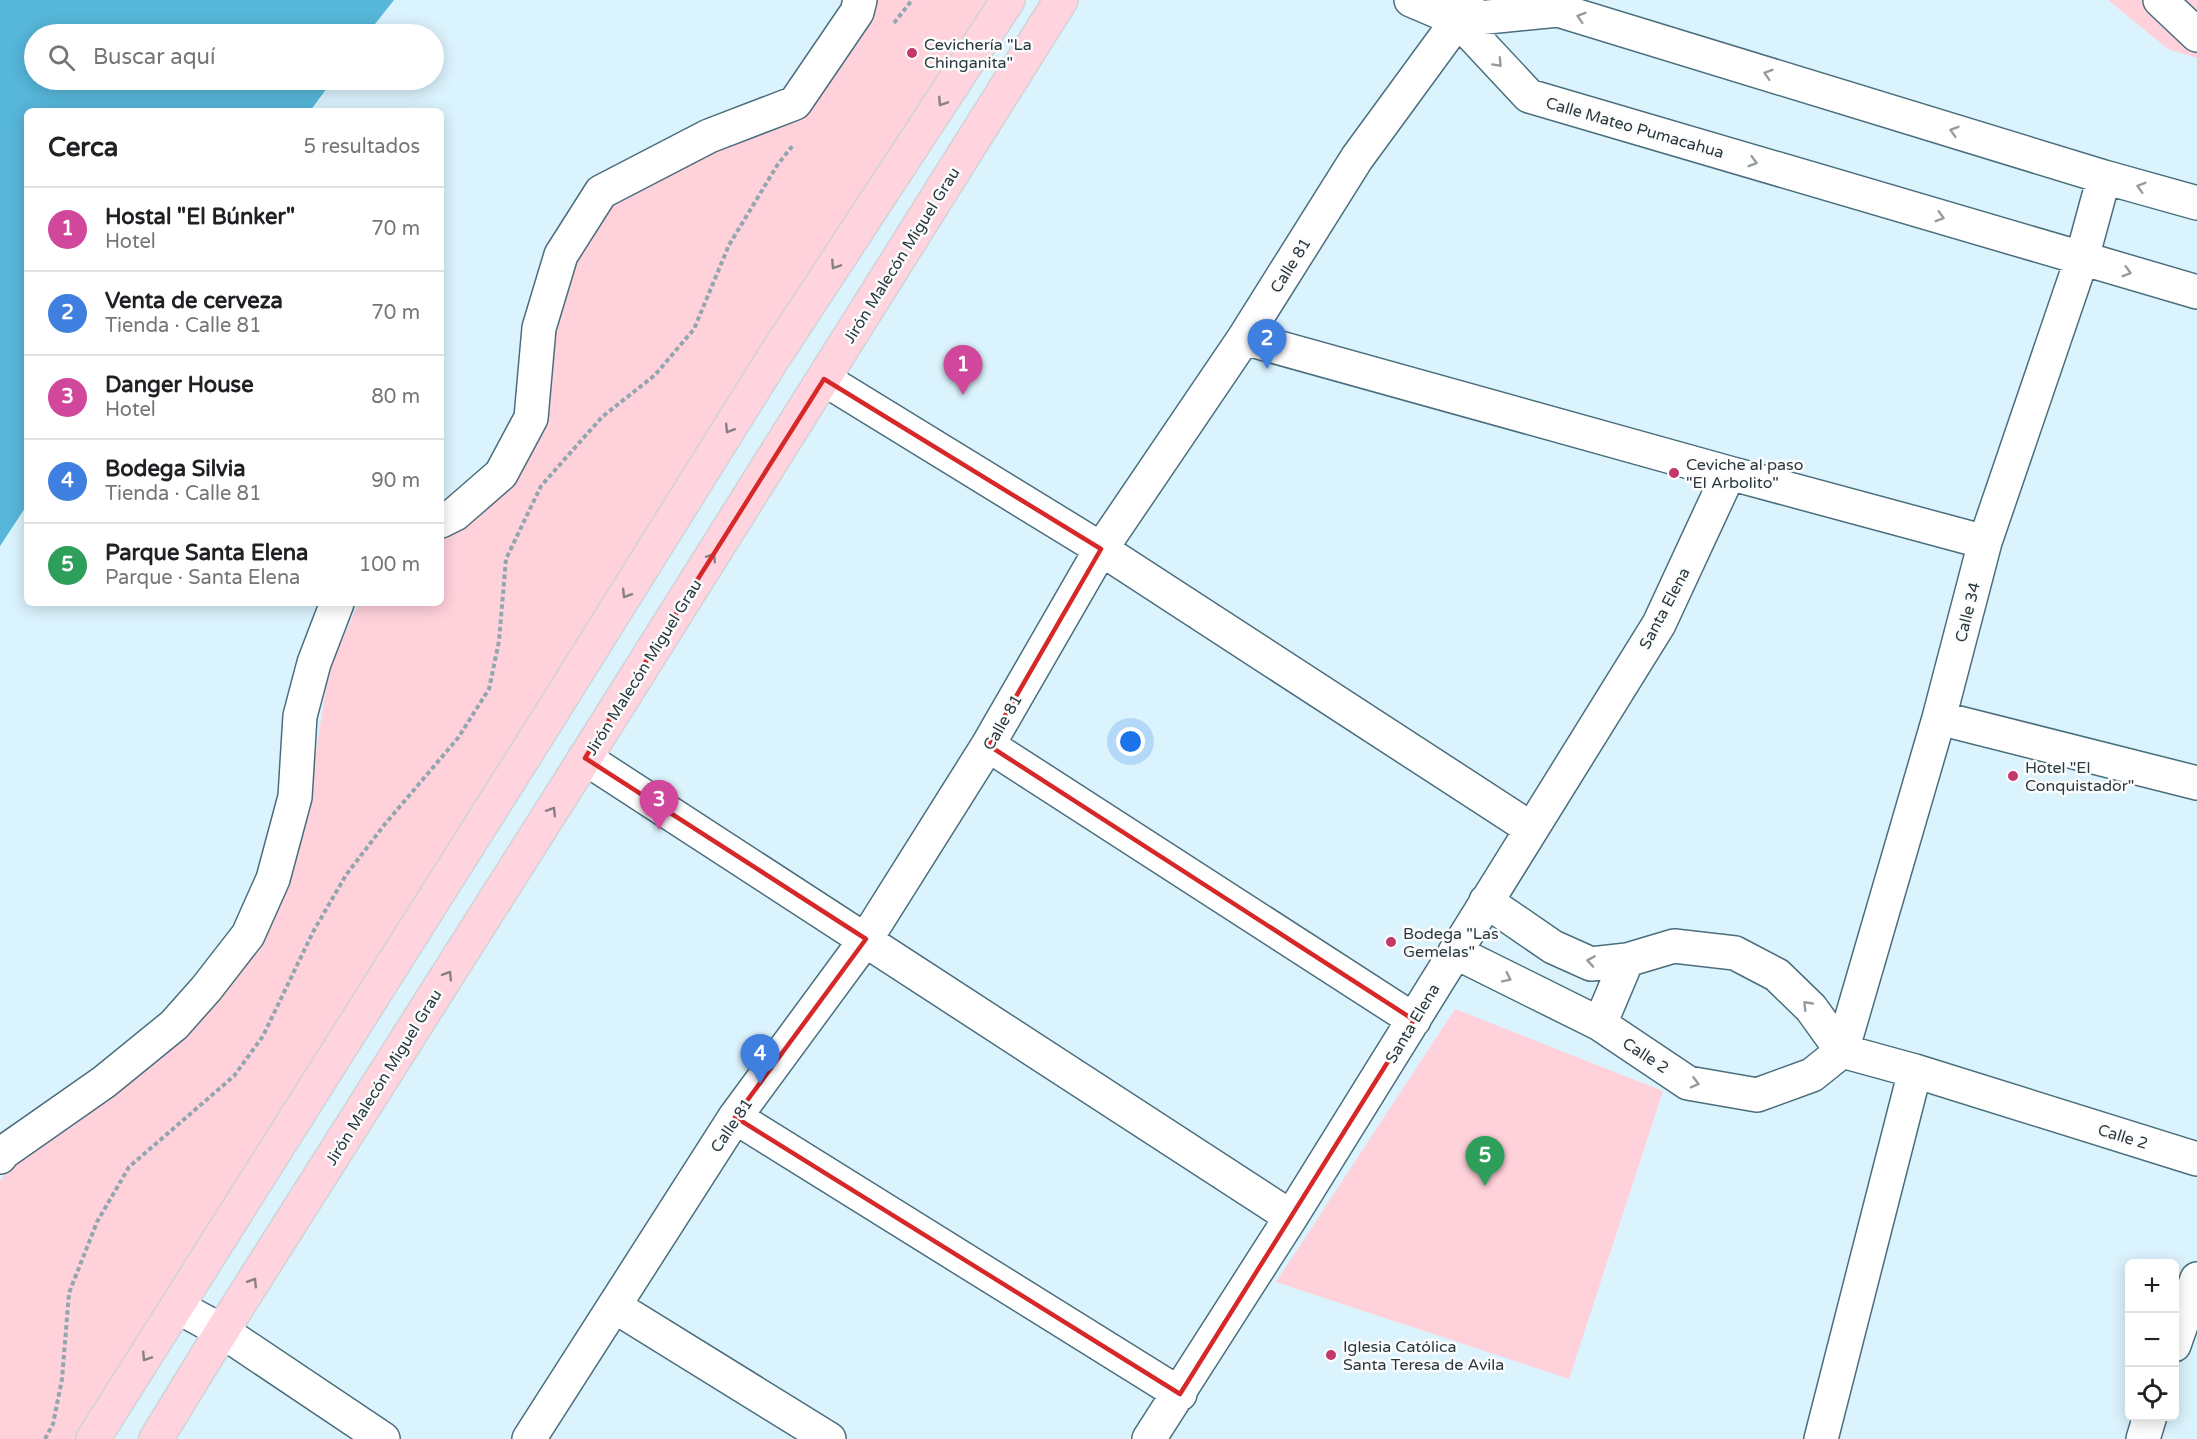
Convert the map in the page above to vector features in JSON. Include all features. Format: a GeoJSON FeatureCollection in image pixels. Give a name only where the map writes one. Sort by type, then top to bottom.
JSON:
{"type":"FeatureCollection","features":[{"type":"Feature","properties":{"kind":"main road"},"geometry":{"type":"LineString","coordinates":[[93,1439],[772,360],[1008,0]]}},
{"type":"Feature","properties":{"kind":"main road","name":"Jirón Malecón Miguel Grau"},"geometry":{"type":"LineString","coordinates":[[156,1439],[1061,0]]}},
{"type":"Feature","properties":{"kind":"street"},"geometry":{"type":"LineString","coordinates":[[444,520],[455,514],[501,474],[531,418],[539,328],[561,255],[601,192],[709,136],[795,103],[857,12],[860,0]]}},
{"type":"Feature","properties":{"kind":"street"},"geometry":{"type":"LineString","coordinates":[[1412,0],[1462,10],[1558,10],[2104,177],[2197,202]]}},
{"type":"Feature","properties":{"kind":"street"},"geometry":{"type":"LineString","coordinates":[[2160,0],[2197,35]]}},
{"type":"Feature","properties":{"kind":"street","name":"Calle Mateo Pumacahua"},"geometry":{"type":"LineString","coordinates":[[1462,10],[1529,96],[2197,292]]}},
{"type":"Feature","properties":{"kind":"street","name":"Calle 81"},"geometry":{"type":"LineString","coordinates":[[529,1439],[735,1117],[866,939],[988,745],[1101,549],[1244,338],[1357,158],[1462,10]]}},
{"type":"Feature","properties":{"kind":"street","name":"Calle 34"},"geometry":{"type":"LineString","coordinates":[[1842,1052],[1939,718],[1985,542],[2082,258],[2104,177]]}},
{"type":"Feature","properties":{"kind":"street"},"geometry":{"type":"LineString","coordinates":[[1244,338],[1985,542]]}},
{"type":"Feature","properties":{"kind":"street"},"geometry":{"type":"LineString","coordinates":[[824,379],[1101,549],[1530,828]]}},
{"type":"Feature","properties":{"kind":"street","name":"Santa Elena"},"geometry":{"type":"LineString","coordinates":[[1149,1439],[1180,1394],[1291,1217],[1530,828],[1659,624],[1729,473]]}},
{"type":"Feature","properties":{"kind":"street"},"geometry":{"type":"LineString","coordinates":[[0,1157],[104,1082],[174,1026],[249,935],[273,879],[295,797],[300,716],[314,663],[336,606]]}},
{"type":"Feature","properties":{"kind":"street"},"geometry":{"type":"LineString","coordinates":[[1939,718],[2197,783]]}},
{"type":"Feature","properties":{"kind":"street"},"geometry":{"type":"LineString","coordinates":[[988,745],[1414,1020]]}},
{"type":"Feature","properties":{"kind":"street"},"geometry":{"type":"LineString","coordinates":[[585,758],[1291,1217]]}},
{"type":"Feature","properties":{"kind":"street"},"geometry":{"type":"LineString","coordinates":[[1486,901],[1553,948],[1591,964],[1627,960],[1674,946],[1735,953],[1776,975],[1812,1008],[1842,1052]]}},
{"type":"Feature","properties":{"kind":"street","name":"Calle 2"},"geometry":{"type":"LineString","coordinates":[[1455,952],[1600,1024],[1688,1083],[1756,1095],[1812,1076],[1842,1052],[1915,1071],[2197,1159]]}},
{"type":"Feature","properties":{"kind":"street"},"geometry":{"type":"LineString","coordinates":[[1600,1024],[1627,960]]}},
{"type":"Feature","properties":{"kind":"street"},"geometry":{"type":"LineString","coordinates":[[1821,1439],[1915,1071]]}},
{"type":"Feature","properties":{"kind":"street"},"geometry":{"type":"LineString","coordinates":[[735,1117],[1180,1394]]}},
{"type":"Feature","properties":{"kind":"street"},"geometry":{"type":"LineString","coordinates":[[2179,1334],[2197,1279]]}},
{"type":"Feature","properties":{"kind":"street"},"geometry":{"type":"LineString","coordinates":[[614,1306],[829,1439]]}},
{"type":"Feature","properties":{"kind":"street"},"geometry":{"type":"LineString","coordinates":[[178,1307],[222,1331],[383,1439]]}},
{"type":"Feature","properties":{"kind":"street"},"geometry":{"type":"LineString","coordinates":[[2143,1439],[2148,1421]]}},
{"type":"Feature","properties":{"kind":"path"},"geometry":{"type":"LineString","coordinates":[[891,26],[912,0]]}},
{"type":"Feature","properties":{"kind":"path"},"geometry":{"type":"LineString","coordinates":[[45,1439],[53,1424],[62,1379],[69,1293],[108,1203],[129,1167],[234,1076],[264,1036],[313,932],[346,875],[385,824],[458,738],[489,689],[499,640],[506,559],[541,486],[602,417],[655,375],[694,329],[729,245],[778,164],[799,138]]}},
{"type":"Feature","properties":{"kind":"highlighted area"},"geometry":{"type":"Polygon","coordinates":[[[824,379],[1101,549],[988,745],[1414,1020],[1180,1394],[735,1117],[866,939],[585,758],[824,379]]]}},
{"type":"Feature","properties":{"kind":"shaded area"},"geometry":{"type":"Polygon","coordinates":[[[851,0],[1009,0],[95,1439],[0,1439],[0,1181],[16,1160],[157,1059],[305,823],[329,668],[358,606],[444,606],[444,536],[477,510],[530,457],[550,374],[562,286],[596,227],[627,185],[795,83],[851,0]]]}},
{"type":"Feature","properties":{"kind":"shaded area"},"geometry":{"type":"Polygon","coordinates":[[[2108,0],[2197,0],[2197,58],[2168,49],[2108,0]]]}},
{"type":"Feature","properties":{"kind":"shaded area"},"geometry":{"type":"Polygon","coordinates":[[[1455,1009],[1663,1091],[1569,1379],[1276,1282],[1455,1009]]]}},
{"type":"Feature","properties":{"kind":"water"},"geometry":{"type":"Polygon","coordinates":[[[0,0],[394,0],[375,24],[24,24],[24,90],[326,90],[312,108],[24,108],[24,510],[0,546],[0,0]]]}},
{"type":"Feature","properties":{"kind":"place","name":"Cevichería \"La Chinganita\""},"geometry":{"type":"Point","coordinates":[912,53]}},
{"type":"Feature","properties":{"kind":"place","name":"Venta de cerveza"},"geometry":{"type":"Point","coordinates":[1267,369]}},
{"type":"Feature","properties":{"kind":"place","name":"Hostal \"El Búnker\""},"geometry":{"type":"Point","coordinates":[963,395]}},
{"type":"Feature","properties":{"kind":"place","name":"Ceviche al paso \"El Arbolito\""},"geometry":{"type":"Point","coordinates":[1674,473]}},
{"type":"Feature","properties":{"kind":"place","name":"Hotel \"El Conquistador\""},"geometry":{"type":"Point","coordinates":[2013,776]}},
{"type":"Feature","properties":{"kind":"place","name":"Danger House"},"geometry":{"type":"Point","coordinates":[659,830]}},
{"type":"Feature","properties":{"kind":"place","name":"Bodega \"Las Gemelas\""},"geometry":{"type":"Point","coordinates":[1391,942]}},
{"type":"Feature","properties":{"kind":"place","name":"Bodega Silvia"},"geometry":{"type":"Point","coordinates":[760,1084]}},
{"type":"Feature","properties":{"kind":"place","name":"Parque Santa Elena"},"geometry":{"type":"Point","coordinates":[1485,1186]}},
{"type":"Feature","properties":{"kind":"place","name":"Iglesia Católica Santa Teresa de Avila"},"geometry":{"type":"Point","coordinates":[1331,1355]}}]}
